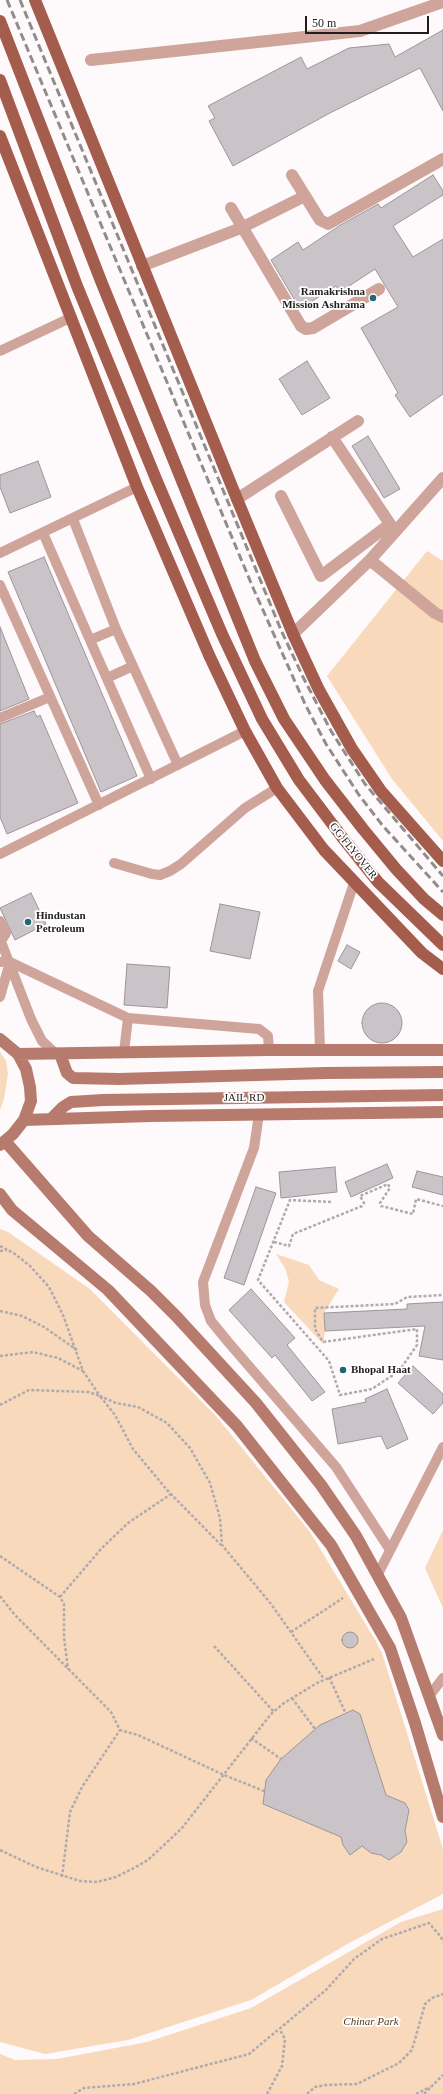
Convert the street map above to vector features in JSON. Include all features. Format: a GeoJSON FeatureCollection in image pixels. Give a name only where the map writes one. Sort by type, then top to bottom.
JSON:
{"type":"FeatureCollection","features":[{"type":"Feature","properties":{"kind":"main road"},"geometry":{"type":"LineString","coordinates":[[35,0],[237,499],[293,634],[319,690],[352,748],[381,791],[443,861]]}},
{"type":"Feature","properties":{"kind":"main road","name":"GG FLYOVER"},"geometry":{"type":"LineString","coordinates":[[0,21],[101,281],[256,660],[284,719],[324,780],[377,846],[424,899],[443,914]]}},
{"type":"Feature","properties":{"kind":"main road","name":"GG FLYOVER"},"geometry":{"type":"LineString","coordinates":[[0,80],[77,286],[222,634],[262,719],[299,780],[346,843],[378,882],[443,946]]}},
{"type":"Feature","properties":{"kind":"main road"},"geometry":{"type":"LineString","coordinates":[[0,136],[137,487],[209,655],[245,731],[277,788],[324,850],[422,953],[443,970]]}},
{"type":"Feature","properties":{"kind":"main road"},"geometry":{"type":"LineString","coordinates":[[0,1039],[18,1054],[26,1069],[30,1086],[30,1101],[24,1120],[13,1134],[2,1143],[88,1236],[151,1291],[176,1316],[256,1403],[321,1486],[356,1536],[401,1618],[430,1695],[443,1735]]}},
{"type":"Feature","properties":{"kind":"main road"},"geometry":{"type":"LineString","coordinates":[[18,1054],[269,1050],[443,1050]]}},
{"type":"Feature","properties":{"kind":"main road","name":"JAIL RD"},"geometry":{"type":"LineString","coordinates":[[58,1054],[67,1073],[73,1078],[119,1079],[326,1073],[443,1072]]}},
{"type":"Feature","properties":{"kind":"main road","name":"JAIL RD"},"geometry":{"type":"LineString","coordinates":[[51,1119],[63,1107],[71,1102],[197,1098],[443,1095]]}},
{"type":"Feature","properties":{"kind":"main road"},"geometry":{"type":"LineString","coordinates":[[24,1120],[259,1114],[443,1112]]}},
{"type":"Feature","properties":{"kind":"main road"},"geometry":{"type":"LineString","coordinates":[[0,1194],[12,1210],[103,1286],[237,1426],[331,1545],[390,1648],[415,1723],[443,1817]]}},
{"type":"Feature","properties":{"kind":"main road"},"geometry":{"type":"LineString","coordinates":[[0,1204],[12,1210]]}},
{"type":"Feature","properties":{"kind":"street"},"geometry":{"type":"LineString","coordinates":[[91,60],[360,31],[443,2]]}},
{"type":"Feature","properties":{"kind":"street"},"geometry":{"type":"LineString","coordinates":[[292,175],[320,220],[328,224],[443,159]]}},
{"type":"Feature","properties":{"kind":"street"},"geometry":{"type":"LineString","coordinates":[[142,266],[241,228],[305,196]]}},
{"type":"Feature","properties":{"kind":"street"},"geometry":{"type":"LineString","coordinates":[[231,208],[241,228],[301,326],[306,329],[313,328],[379,289]]}},
{"type":"Feature","properties":{"kind":"street"},"geometry":{"type":"LineString","coordinates":[[237,499],[358,421]]}},
{"type":"Feature","properties":{"kind":"street"},"geometry":{"type":"LineString","coordinates":[[282,496],[321,576],[390,524],[332,437]]}},
{"type":"Feature","properties":{"kind":"street"},"geometry":{"type":"LineString","coordinates":[[293,634],[370,560],[443,478]]}},
{"type":"Feature","properties":{"kind":"street"},"geometry":{"type":"LineString","coordinates":[[370,560],[435,613],[443,616]]}},
{"type":"Feature","properties":{"kind":"lane"},"geometry":{"type":"LineString","coordinates":[[0,351],[70,318]]}},
{"type":"Feature","properties":{"kind":"lane"},"geometry":{"type":"LineString","coordinates":[[0,553],[137,487]]}},
{"type":"Feature","properties":{"kind":"lane"},"geometry":{"type":"LineString","coordinates":[[73,519],[116,629],[178,765]]}},
{"type":"Feature","properties":{"kind":"lane"},"geometry":{"type":"LineString","coordinates":[[43,533],[151,779]]}},
{"type":"Feature","properties":{"kind":"lane"},"geometry":{"type":"LineString","coordinates":[[0,585],[99,805]]}},
{"type":"Feature","properties":{"kind":"lane"},"geometry":{"type":"LineString","coordinates":[[90,640],[116,629]]}},
{"type":"Feature","properties":{"kind":"lane"},"geometry":{"type":"LineString","coordinates":[[107,678],[133,666]]}},
{"type":"Feature","properties":{"kind":"lane"},"geometry":{"type":"LineString","coordinates":[[0,718],[50,697]]}},
{"type":"Feature","properties":{"kind":"lane"},"geometry":{"type":"LineString","coordinates":[[0,854],[245,731]]}},
{"type":"Feature","properties":{"kind":"lane"},"geometry":{"type":"LineString","coordinates":[[114,863],[152,874],[160,875],[170,871],[181,864],[245,808],[277,788]]}},
{"type":"Feature","properties":{"kind":"lane"},"geometry":{"type":"LineString","coordinates":[[320,1050],[318,991],[354,883]]}},
{"type":"Feature","properties":{"kind":"lane"},"geometry":{"type":"LineString","coordinates":[[0,920],[6,933],[1,940],[5,962],[42,1040],[58,1054]]}},
{"type":"Feature","properties":{"kind":"lane"},"geometry":{"type":"LineString","coordinates":[[0,997],[5,962]]}},
{"type":"Feature","properties":{"kind":"lane"},"geometry":{"type":"LineString","coordinates":[[5,962],[128,1018],[259,1029],[268,1036],[269,1050]]}},
{"type":"Feature","properties":{"kind":"lane"},"geometry":{"type":"LineString","coordinates":[[124,1052],[128,1018]]}},
{"type":"Feature","properties":{"kind":"lane"},"geometry":{"type":"LineString","coordinates":[[259,1114],[254,1148],[203,1282],[205,1305],[211,1321],[336,1466],[390,1550]]}},
{"type":"Feature","properties":{"kind":"lane"},"geometry":{"type":"LineString","coordinates":[[378,1574],[443,1447]]}},
{"type":"Feature","properties":{"kind":"lane"},"geometry":{"type":"LineString","coordinates":[[430,1695],[443,1678]]}},
{"type":"Feature","properties":{"kind":"path"},"geometry":{"type":"LineString","coordinates":[[274,1242],[289,1246],[293,1234],[362,1206],[364,1203],[360,1196],[388,1184],[390,1188],[380,1203],[381,1206],[413,1214],[416,1199],[443,1206]]}},
{"type":"Feature","properties":{"kind":"path"},"geometry":{"type":"LineString","coordinates":[[331,1202],[290,1200],[258,1280],[330,1361],[340,1395],[372,1390],[399,1371],[417,1345],[417,1329],[323,1342],[315,1329],[315,1308],[395,1304],[407,1297],[443,1295]]}},
{"type":"Feature","properties":{"kind":"path"},"geometry":{"type":"LineString","coordinates":[[0,1246],[30,1266],[49,1287],[63,1315],[77,1350],[83,1371],[115,1415],[133,1449],[171,1494],[222,1545],[271,1604],[324,1679]]}},
{"type":"Feature","properties":{"kind":"path"},"geometry":{"type":"LineString","coordinates":[[0,1251],[8,1250]]}},
{"type":"Feature","properties":{"kind":"path"},"geometry":{"type":"LineString","coordinates":[[0,1311],[22,1316],[44,1327],[77,1350]]}},
{"type":"Feature","properties":{"kind":"path"},"geometry":{"type":"LineString","coordinates":[[0,1356],[33,1352],[58,1358],[83,1371]]}},
{"type":"Feature","properties":{"kind":"path"},"geometry":{"type":"LineString","coordinates":[[0,1405],[28,1390],[88,1392],[116,1403],[138,1407],[166,1423],[190,1448],[210,1483],[220,1518],[222,1545]]}},
{"type":"Feature","properties":{"kind":"path"},"geometry":{"type":"LineString","coordinates":[[60,1597],[101,1549],[128,1522],[171,1494]]}},
{"type":"Feature","properties":{"kind":"path"},"geometry":{"type":"LineString","coordinates":[[0,1556],[60,1597],[64,1604],[64,1637],[68,1669]]}},
{"type":"Feature","properties":{"kind":"path"},"geometry":{"type":"LineString","coordinates":[[0,1596],[14,1614],[111,1712],[120,1730],[138,1735],[224,1775],[264,1791]]}},
{"type":"Feature","properties":{"kind":"path"},"geometry":{"type":"LineString","coordinates":[[291,1632],[343,1598]]}},
{"type":"Feature","properties":{"kind":"path"},"geometry":{"type":"LineString","coordinates":[[214,1646],[274,1712]]}},
{"type":"Feature","properties":{"kind":"path"},"geometry":{"type":"LineString","coordinates":[[0,1850],[36,1867],[62,1877],[80,1881],[97,1882],[116,1877],[148,1860],[182,1828],[251,1738],[274,1712],[292,1698],[324,1679],[374,1659]]}},
{"type":"Feature","properties":{"kind":"path"},"geometry":{"type":"LineString","coordinates":[[329,1677],[346,1714]]}},
{"type":"Feature","properties":{"kind":"path"},"geometry":{"type":"LineString","coordinates":[[292,1698],[315,1729]]}},
{"type":"Feature","properties":{"kind":"path"},"geometry":{"type":"LineString","coordinates":[[62,1877],[70,1812],[82,1787],[120,1730]]}},
{"type":"Feature","properties":{"kind":"path"},"geometry":{"type":"LineString","coordinates":[[251,1738],[281,1759]]}},
{"type":"Feature","properties":{"kind":"path"},"geometry":{"type":"LineString","coordinates":[[74,2094],[84,2088],[134,2084],[249,2054],[280,2030],[326,1990],[354,1959],[382,1939],[429,1923],[441,1937],[443,1942]]}},
{"type":"Feature","properties":{"kind":"path"},"geometry":{"type":"LineString","coordinates":[[307,2094],[315,2087],[326,2085],[357,2084],[399,2063],[412,2050],[425,2004],[432,1998],[443,1994]]}},
{"type":"Feature","properties":{"kind":"path"},"geometry":{"type":"LineString","coordinates":[[267,2094],[282,2066],[285,2038],[280,2030]]}},
{"type":"Feature","properties":{"kind":"path"},"geometry":{"type":"LineString","coordinates":[[424,2094],[443,2075]]}},
{"type":"Feature","properties":{"kind":"path"},"geometry":{"type":"LineString","coordinates":[[416,2094],[434,2084]]}},
{"type":"Feature","properties":{"kind":"green space"},"geometry":{"type":"Polygon","coordinates":[[[427,551],[443,561],[443,841],[392,779],[327,676],[427,551]]]}},
{"type":"Feature","properties":{"kind":"green space"},"geometry":{"type":"Polygon","coordinates":[[[0,1052],[6,1061],[8,1074],[4,1099],[0,1110],[0,1052]]]}},
{"type":"Feature","properties":{"kind":"green space"},"geometry":{"type":"Polygon","coordinates":[[[0,1229],[8,1232],[90,1289],[216,1416],[310,1532],[377,1643],[383,1656],[443,1849],[443,1894],[351,1942],[251,2000],[128,2040],[45,2054],[0,2042],[0,1229]]]}},
{"type":"Feature","properties":{"kind":"green space"},"geometry":{"type":"Polygon","coordinates":[[[276,1254],[309,1265],[319,1280],[339,1289],[324,1313],[325,1331],[323,1344],[284,1302],[289,1281],[285,1268],[276,1254]]]}},
{"type":"Feature","properties":{"kind":"green space"},"geometry":{"type":"Polygon","coordinates":[[[443,1530],[443,1608],[425,1568],[443,1530]]]}},
{"type":"Feature","properties":{"kind":"green space","name":"Chinar Park"},"geometry":{"type":"Polygon","coordinates":[[[443,1909],[443,2094],[0,2094],[0,2054],[15,2060],[57,2059],[147,2042],[251,2008],[401,1922],[443,1909]]]}},
{"type":"Feature","properties":{"kind":"building"},"geometry":{"type":"Polygon","coordinates":[[[443,30],[443,111],[420,68],[330,113],[233,166],[209,121],[215,118],[208,106],[301,57],[307,69],[349,48],[389,44],[395,57],[443,30]]]}},
{"type":"Feature","properties":{"kind":"building"},"geometry":{"type":"Polygon","coordinates":[[[433,175],[443,191],[443,195],[393,226],[413,257],[443,239],[443,394],[410,417],[395,395],[398,393],[361,328],[398,307],[375,269],[340,292],[336,286],[300,309],[271,260],[298,242],[303,250],[339,226],[378,204],[381,208],[433,175]]]}},
{"type":"Feature","properties":{"kind":"building"},"geometry":{"type":"Polygon","coordinates":[[[307,361],[330,398],[302,415],[279,379],[307,361]]]}},
{"type":"Feature","properties":{"kind":"building"},"geometry":{"type":"Polygon","coordinates":[[[368,436],[400,489],[384,498],[352,446],[368,436]]]}},
{"type":"Feature","properties":{"kind":"building"},"geometry":{"type":"Polygon","coordinates":[[[38,461],[51,497],[10,513],[0,487],[0,475],[38,461]]]}},
{"type":"Feature","properties":{"kind":"building"},"geometry":{"type":"Polygon","coordinates":[[[44,557],[137,776],[101,792],[8,572],[44,557]]]}},
{"type":"Feature","properties":{"kind":"building"},"geometry":{"type":"Polygon","coordinates":[[[0,627],[29,699],[0,711],[0,627]]]}},
{"type":"Feature","properties":{"kind":"building"},"geometry":{"type":"Polygon","coordinates":[[[34,711],[37,717],[40,715],[78,803],[7,834],[0,817],[0,724],[34,711]]]}},
{"type":"Feature","properties":{"kind":"building"},"geometry":{"type":"Polygon","coordinates":[[[31,893],[46,924],[15,940],[0,908],[31,893]]]}},
{"type":"Feature","properties":{"kind":"building"},"geometry":{"type":"Polygon","coordinates":[[[220,904],[260,912],[250,959],[210,951],[220,904]]]}},
{"type":"Feature","properties":{"kind":"building"},"geometry":{"type":"Polygon","coordinates":[[[347,945],[360,952],[351,969],[338,961],[347,945]]]}},
{"type":"Feature","properties":{"kind":"building"},"geometry":{"type":"Polygon","coordinates":[[[127,964],[170,967],[167,1008],[124,1005],[127,964]]]}},
{"type":"Feature","properties":{"kind":"building"},"geometry":{"type":"Polygon","coordinates":[[[386,1003],[393,1006],[399,1012],[402,1023],[401,1031],[393,1040],[386,1043],[378,1043],[371,1040],[363,1031],[362,1019],[365,1012],[374,1004],[386,1003]]]}},
{"type":"Feature","properties":{"kind":"building"},"geometry":{"type":"Polygon","coordinates":[[[387,1164],[393,1178],[351,1197],[345,1182],[387,1164]]]}},
{"type":"Feature","properties":{"kind":"building"},"geometry":{"type":"Polygon","coordinates":[[[335,1167],[337,1192],[281,1198],[279,1172],[335,1167]]]}},
{"type":"Feature","properties":{"kind":"building"},"geometry":{"type":"Polygon","coordinates":[[[417,1171],[443,1177],[443,1195],[412,1187],[417,1171]]]}},
{"type":"Feature","properties":{"kind":"building"},"geometry":{"type":"Polygon","coordinates":[[[256,1187],[276,1193],[244,1285],[224,1278],[256,1187]]]}},
{"type":"Feature","properties":{"kind":"building"},"geometry":{"type":"Polygon","coordinates":[[[251,1289],[295,1338],[287,1345],[325,1392],[312,1401],[275,1355],[272,1358],[229,1310],[251,1289]]]}},
{"type":"Feature","properties":{"kind":"building"},"geometry":{"type":"Polygon","coordinates":[[[443,1302],[443,1360],[419,1356],[425,1326],[325,1331],[324,1313],[407,1309],[407,1304],[443,1302]]]}},
{"type":"Feature","properties":{"kind":"building"},"geometry":{"type":"Polygon","coordinates":[[[413,1366],[443,1394],[443,1403],[433,1414],[398,1383],[413,1366]]]}},
{"type":"Feature","properties":{"kind":"building"},"geometry":{"type":"Polygon","coordinates":[[[387,1389],[408,1439],[387,1449],[381,1436],[338,1444],[332,1409],[366,1402],[365,1399],[387,1389]]]}},
{"type":"Feature","properties":{"kind":"building"},"geometry":{"type":"Polygon","coordinates":[[[347,1632],[353,1632],[358,1637],[356,1646],[353,1648],[347,1648],[342,1643],[342,1637],[347,1632]]]}},
{"type":"Feature","properties":{"kind":"building"},"geometry":{"type":"Polygon","coordinates":[[[353,1710],[360,1714],[386,1795],[405,1803],[409,1810],[405,1831],[407,1842],[401,1852],[389,1860],[381,1855],[371,1853],[362,1846],[350,1855],[343,1845],[341,1837],[263,1804],[266,1780],[281,1759],[320,1725],[353,1710]]]}},
{"type":"Feature","properties":{"kind":"railway"},"geometry":{"type":"LineString","coordinates":[[7,0],[254,590],[305,704],[326,744],[359,795],[383,826],[443,892]]}},
{"type":"Feature","properties":{"kind":"railway"},"geometry":{"type":"LineString","coordinates":[[20,0],[281,630],[303,677],[331,731],[365,784],[443,876]]}},
{"type":"Feature","properties":{"kind":"place","name":"Ramakrishna Mission Ashrama"},"geometry":{"type":"Point","coordinates":[373,298]}},
{"type":"Feature","properties":{"kind":"place","name":"Hindustan Petroleum"},"geometry":{"type":"Point","coordinates":[28,922]}},
{"type":"Feature","properties":{"kind":"place","name":"Bhopal Haat"},"geometry":{"type":"Point","coordinates":[343,1370]}}]}
